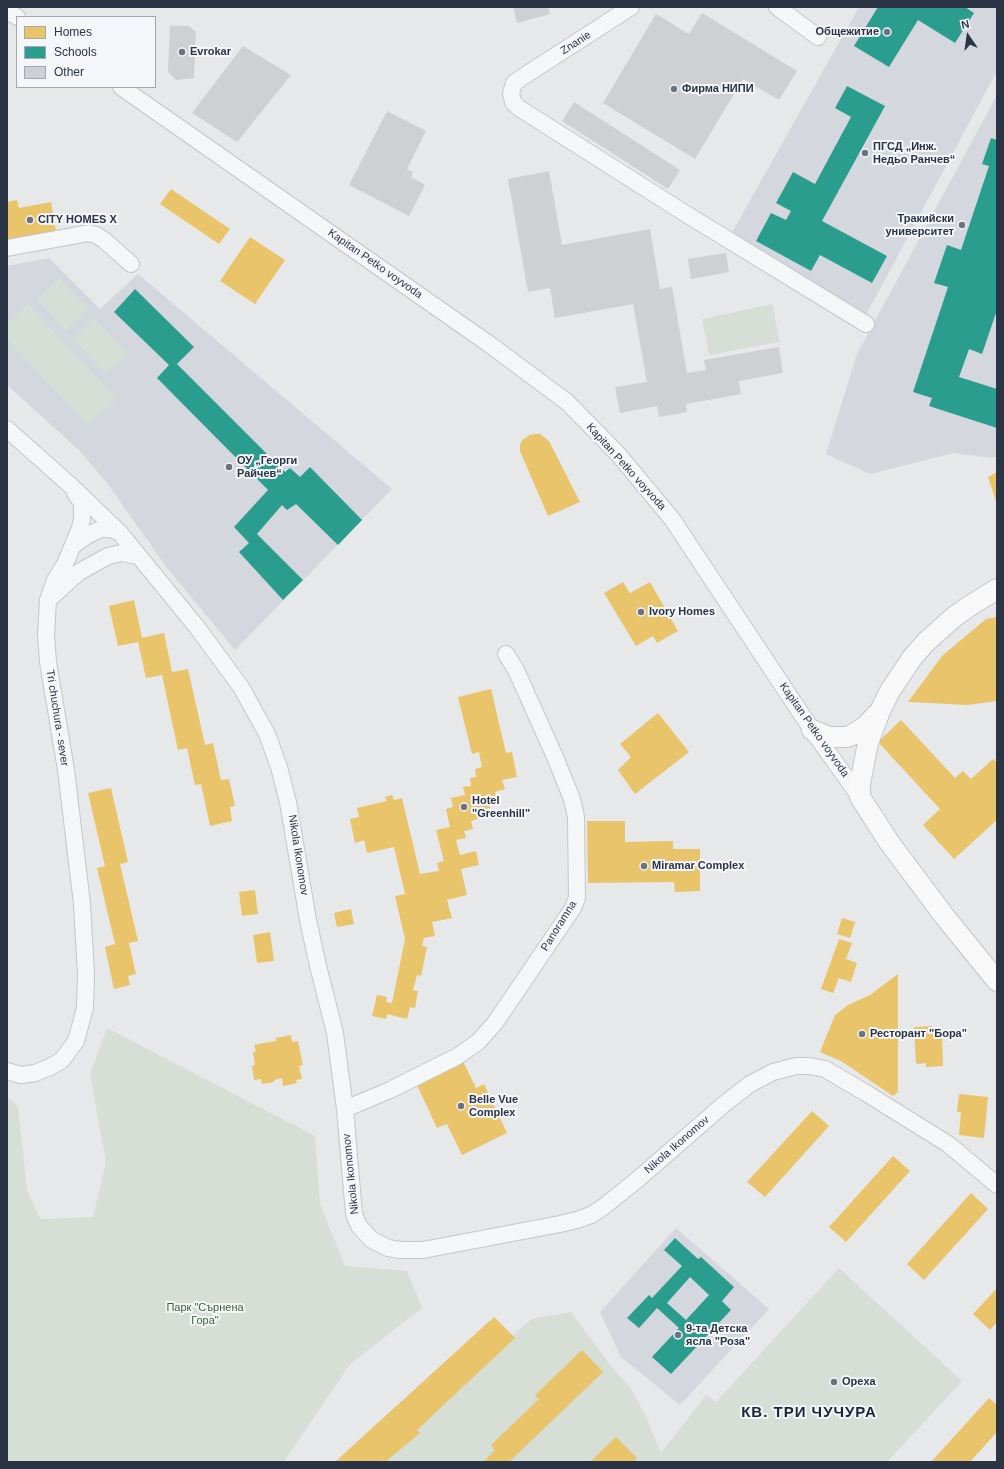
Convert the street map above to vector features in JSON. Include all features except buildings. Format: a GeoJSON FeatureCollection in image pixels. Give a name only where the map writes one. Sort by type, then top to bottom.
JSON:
{"type":"FeatureCollection","features":[{"type":"Feature","properties":{"kind":"main road"},"geometry":{"type":"LineString","coordinates":[[860,797],[861,773],[868,743],[880,711],[900,675],[926,642],[954,617],[997,589]]}},
{"type":"Feature","properties":{"kind":"main road"},"geometry":{"type":"LineString","coordinates":[[812,730],[829,737],[841,738],[852,735],[866,726],[880,711]]}},
{"type":"Feature","properties":{"kind":"main road","name":"Kapitan Petko voyvoda"},"geometry":{"type":"LineString","coordinates":[[860,797],[889,842],[936,905],[997,981]]}},
{"type":"Feature","properties":{"kind":"street","name":"Znanie"},"geometry":{"type":"LineString","coordinates":[[631,7],[520,78],[514,84],[511,93],[513,102],[519,108],[686,214],[866,324]]}},
{"type":"Feature","properties":{"kind":"street"},"geometry":{"type":"LineString","coordinates":[[777,7],[818,37]]}},
{"type":"Feature","properties":{"kind":"street"},"geometry":{"type":"LineString","coordinates":[[7,11],[16,16]]}},
{"type":"Feature","properties":{"kind":"street","name":"Kapitan Petko voyvoda"},"geometry":{"type":"LineString","coordinates":[[122,88],[489,344],[567,402],[618,454],[672,519],[812,730],[860,797]]}},
{"type":"Feature","properties":{"kind":"street"},"geometry":{"type":"LineString","coordinates":[[7,248],[89,233],[104,240],[131,264]]}},
{"type":"Feature","properties":{"kind":"street"},"geometry":{"type":"LineString","coordinates":[[7,429],[70,485],[120,533],[138,556]]}},
{"type":"Feature","properties":{"kind":"street","name":"Tri chuchura - sever"},"geometry":{"type":"LineString","coordinates":[[7,1071],[20,1075],[35,1074],[62,1060],[76,1041],[85,1008],[86,974],[82,904],[66,770],[48,662],[46,635],[48,600],[55,580],[75,544],[80,528],[83,509],[82,503],[70,485]]}},
{"type":"Feature","properties":{"kind":"street"},"geometry":{"type":"LineString","coordinates":[[48,600],[79,572],[108,556],[120,546],[122,541],[120,533],[112,529],[101,529],[88,535],[75,544]]}},
{"type":"Feature","properties":{"kind":"street"},"geometry":{"type":"LineString","coordinates":[[108,556],[122,553],[138,556]]}},
{"type":"Feature","properties":{"kind":"street","name":"Nikola Ikonomov"},"geometry":{"type":"LineString","coordinates":[[138,556],[196,626],[241,687],[259,717],[274,750],[288,802],[308,920],[335,1033],[345,1109],[353,1203],[356,1220],[363,1232],[372,1240],[388,1248],[400,1250],[423,1250],[560,1224],[591,1215],[637,1180],[750,1084],[774,1072],[796,1066],[810,1066],[825,1069],[873,1097],[948,1144],[997,1185]]}},
{"type":"Feature","properties":{"kind":"street","name":"Panoramna"},"geometry":{"type":"LineString","coordinates":[[345,1109],[390,1090],[458,1056],[478,1042],[499,1016],[573,908],[577,898],[576,817],[572,799],[516,670],[506,654]]}},
{"type":"Feature","properties":{"kind":"shaded area","name":"ПГСД „Инж. Недьо Ранчев“"},"geometry":{"type":"Polygon","coordinates":[[[859,7],[997,7],[997,71],[866,315],[730,236],[859,7]]]}},
{"type":"Feature","properties":{"kind":"shaded area","name":"Тракийски университет"},"geometry":{"type":"Polygon","coordinates":[[[997,95],[997,456],[992,458],[953,453],[870,474],[826,454],[857,354],[997,95]]]}},
{"type":"Feature","properties":{"kind":"shaded area","name":"ОУ „Георги Райчев“"},"geometry":{"type":"Polygon","coordinates":[[[49,258],[100,309],[138,274],[392,489],[235,650],[167,568],[107,483],[80,451],[7,385],[7,266],[49,258]]]}},
{"type":"Feature","properties":{"kind":"shaded area","name":"9-та Детска ясла \"Роза\""},"geometry":{"type":"Polygon","coordinates":[[[676,1228],[769,1309],[680,1405],[621,1357],[600,1312],[676,1228]]]}},
{"type":"Feature","properties":{"kind":"green space"},"geometry":{"type":"Polygon","coordinates":[[[59,278],[89,309],[66,331],[37,299],[59,278]]]}},
{"type":"Feature","properties":{"kind":"green space"},"geometry":{"type":"Polygon","coordinates":[[[28,304],[117,399],[88,425],[7,340],[7,323],[28,304]]]}},
{"type":"Feature","properties":{"kind":"green space"},"geometry":{"type":"Polygon","coordinates":[[[772,304],[780,342],[709,355],[702,319],[772,304]]]}},
{"type":"Feature","properties":{"kind":"green space"},"geometry":{"type":"Polygon","coordinates":[[[94,318],[128,354],[106,374],[73,339],[94,318]]]}},
{"type":"Feature","properties":{"kind":"green space","name":"Парк \"Сърнена Гора\""},"geometry":{"type":"Polygon","coordinates":[[[107,1028],[315,1136],[320,1204],[345,1266],[407,1271],[422,1308],[350,1364],[285,1460],[286,1462],[7,1462],[7,1097],[18,1106],[27,1190],[40,1219],[93,1217],[106,1162],[90,1074],[107,1028]]]}},
{"type":"Feature","properties":{"kind":"green space"},"geometry":{"type":"Polygon","coordinates":[[[839,1268],[962,1381],[887,1462],[374,1462],[531,1319],[571,1312],[611,1366],[631,1389],[645,1415],[661,1453],[706,1395],[716,1402],[839,1268]]]}},
{"type":"Feature","properties":{"kind":"place","name":"Общежитие"},"geometry":{"type":"Point","coordinates":[887,32]}},
{"type":"Feature","properties":{"kind":"place","name":"Evrokar"},"geometry":{"type":"Point","coordinates":[182,52]}},
{"type":"Feature","properties":{"kind":"place","name":"Фирма НИПИ"},"geometry":{"type":"Point","coordinates":[674,89]}},
{"type":"Feature","properties":{"kind":"place","name":"ПГСД „Инж. Недьо Ранчев“"},"geometry":{"type":"Point","coordinates":[865,153]}},
{"type":"Feature","properties":{"kind":"place","name":"CITY HOMES X"},"geometry":{"type":"Point","coordinates":[30,220]}},
{"type":"Feature","properties":{"kind":"place","name":"Тракийски университет"},"geometry":{"type":"Point","coordinates":[962,225]}},
{"type":"Feature","properties":{"kind":"place","name":"ОУ „Георги Райчев“"},"geometry":{"type":"Point","coordinates":[229,467]}},
{"type":"Feature","properties":{"kind":"place","name":"Ivory Homes"},"geometry":{"type":"Point","coordinates":[641,612]}},
{"type":"Feature","properties":{"kind":"place","name":"Hotel \"Greenhill\""},"geometry":{"type":"Point","coordinates":[464,807]}},
{"type":"Feature","properties":{"kind":"place","name":"Miramar Complex"},"geometry":{"type":"Point","coordinates":[644,866]}},
{"type":"Feature","properties":{"kind":"place","name":"Ресторант \"Бора\""},"geometry":{"type":"Point","coordinates":[862,1034]}},
{"type":"Feature","properties":{"kind":"place","name":"Belle Vue Complex"},"geometry":{"type":"Point","coordinates":[461,1106]}},
{"type":"Feature","properties":{"kind":"place","name":"9-та Детска ясла \"Роза\""},"geometry":{"type":"Point","coordinates":[678,1335]}},
{"type":"Feature","properties":{"kind":"place","name":"Opeха"},"geometry":{"type":"Point","coordinates":[834,1382]}},
{"type":"Feature","properties":{"kind":"district","name":"КВ. ТРИ ЧУЧУРА"},"geometry":{"type":"Point","coordinates":[809,1413]}}]}
